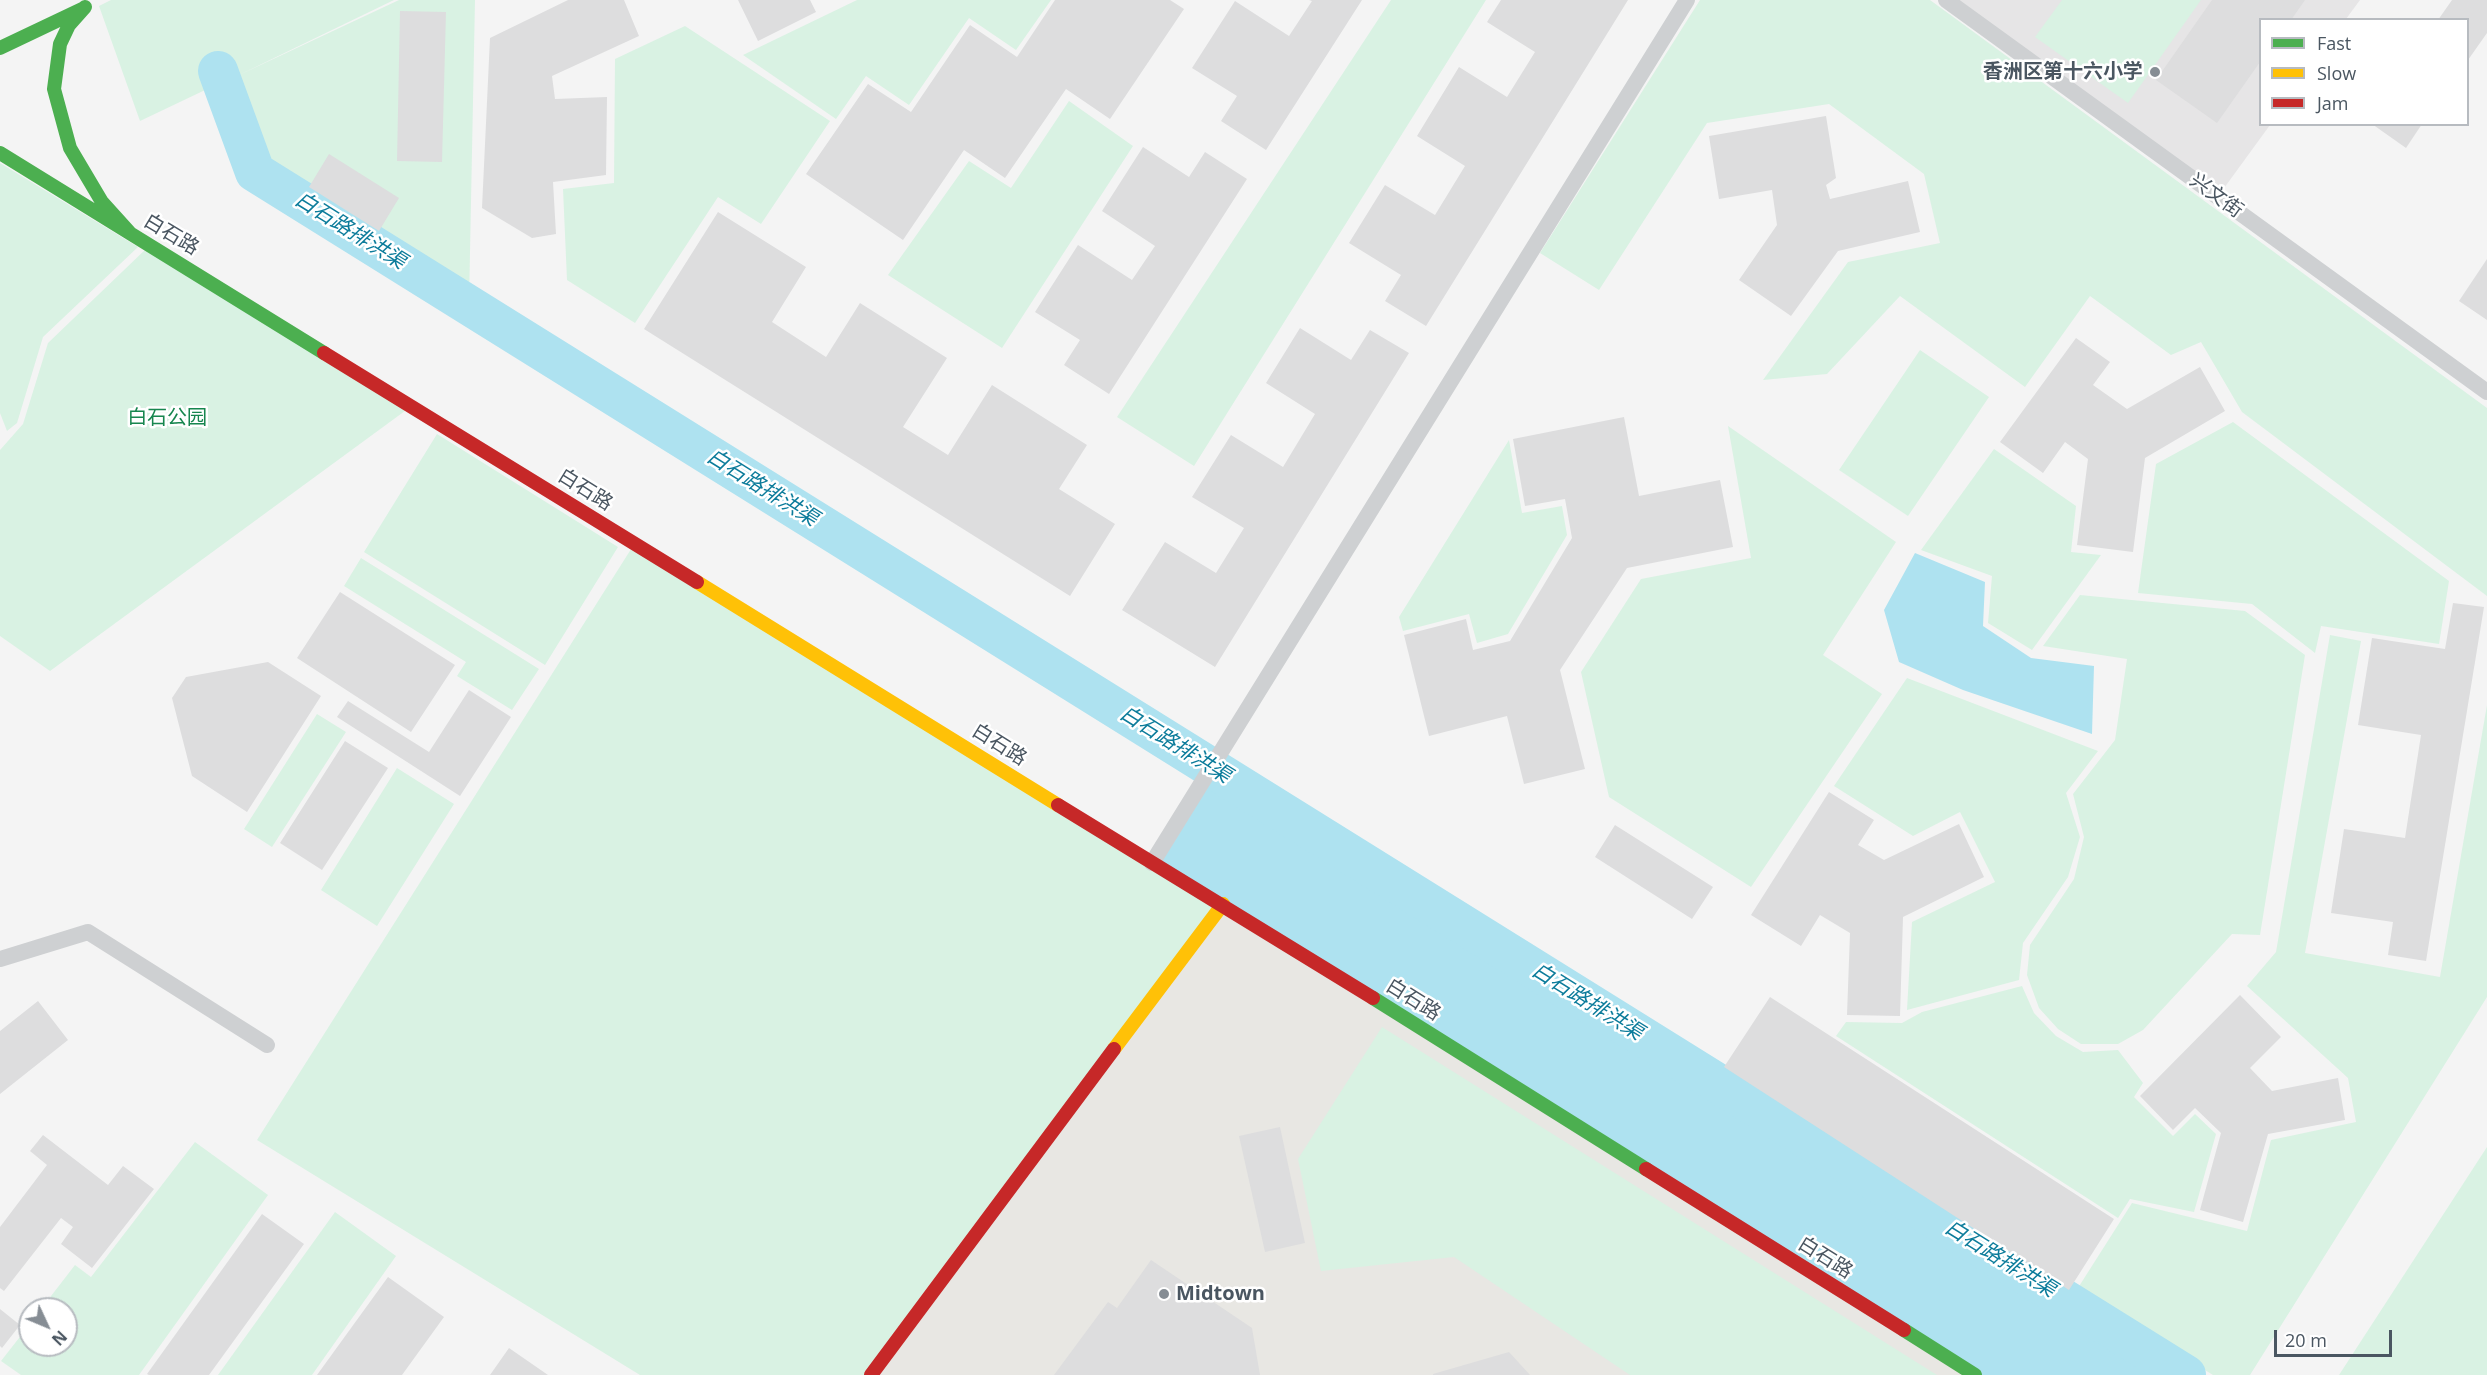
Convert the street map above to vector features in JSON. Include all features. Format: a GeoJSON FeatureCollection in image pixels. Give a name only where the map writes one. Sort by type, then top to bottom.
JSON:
{"type":"FeatureCollection","features":[{"type":"Feature","properties":{"kind":"main road"},"geometry":{"type":"LineString","coordinates":[[0,48],[101,0]]}},
{"type":"Feature","properties":{"kind":"main road"},"geometry":{"type":"LineString","coordinates":[[85,8],[69,25],[60,44],[55,67],[54,89],[70,148],[102,202],[130,233]]}},
{"type":"Feature","properties":{"kind":"main road","name":"白石路"},"geometry":{"type":"LineString","coordinates":[[0,153],[1152,863],[1223,904],[1975,1375]]}},
{"type":"Feature","properties":{"kind":"main road"},"geometry":{"type":"LineString","coordinates":[[871,1375],[1223,904]]}},
{"type":"Feature","properties":{"kind":"lane"},"geometry":{"type":"LineString","coordinates":[[1152,863],[1687,0]]}},
{"type":"Feature","properties":{"kind":"lane","name":"兴文街"},"geometry":{"type":"LineString","coordinates":[[1946,0],[2487,392]]}},
{"type":"Feature","properties":{"kind":"lane"},"geometry":{"type":"LineString","coordinates":[[0,959],[88,932],[267,1045]]}},
{"type":"Feature","properties":{"kind":"shaded area","name":"香洲区第十六小学"},"geometry":{"type":"Polygon","coordinates":[[[1951,0],[2360,0],[2347,18],[2259,18],[2259,126],[2269,126],[2219,195],[1951,0]]]}},
{"type":"Feature","properties":{"kind":"shaded area"},"geometry":{"type":"Polygon","coordinates":[[[1224,907],[1970,1375],[874,1375],[1224,907]]]}},
{"type":"Feature","properties":{"kind":"green space"},"geometry":{"type":"Polygon","coordinates":[[[111,0],[394,0],[237,76],[399,0],[475,0],[469,303],[256,172],[224,81],[140,121],[99,6],[111,0]]]}},
{"type":"Feature","properties":{"kind":"green space"},"geometry":{"type":"Polygon","coordinates":[[[857,0],[1051,0],[1016,50],[969,18],[909,105],[866,76],[836,119],[743,55],[857,0]]]}},
{"type":"Feature","properties":{"kind":"green space"},"geometry":{"type":"Polygon","coordinates":[[[1391,0],[1486,0],[1194,466],[1117,417],[1391,0]]]}},
{"type":"Feature","properties":{"kind":"green space"},"geometry":{"type":"Polygon","coordinates":[[[1700,0],[1930,0],[2487,408],[2487,596],[2242,412],[2201,342],[2171,355],[2090,296],[2025,387],[1900,296],[1827,374],[1763,380],[1848,262],[1940,243],[1924,174],[1829,104],[1707,123],[1599,290],[1540,253],[1700,0]]]}},
{"type":"Feature","properties":{"kind":"green space"},"geometry":{"type":"Polygon","coordinates":[[[2062,0],[2201,0],[2128,103],[2035,37],[2062,0]]]}},
{"type":"Feature","properties":{"kind":"green space"},"geometry":{"type":"Polygon","coordinates":[[[685,26],[830,121],[761,224],[718,197],[635,323],[567,280],[563,189],[614,183],[615,59],[685,26]]]}},
{"type":"Feature","properties":{"kind":"green space"},"geometry":{"type":"Polygon","coordinates":[[[1069,101],[1133,146],[1002,348],[888,275],[969,161],[1011,188],[1069,101]]]}},
{"type":"Feature","properties":{"kind":"green space"},"geometry":{"type":"Polygon","coordinates":[[[0,163],[138,247],[43,337],[17,423],[7,431],[0,413],[0,163]]]}},
{"type":"Feature","properties":{"kind":"green space","name":"白石公园"},"geometry":{"type":"Polygon","coordinates":[[[148,247],[409,408],[50,671],[0,636],[0,450],[23,424],[48,343],[148,247]]]}},
{"type":"Feature","properties":{"kind":"green space"},"geometry":{"type":"Polygon","coordinates":[[[1920,350],[1989,397],[1908,516],[1839,470],[1920,350]]]}},
{"type":"Feature","properties":{"kind":"green space"},"geometry":{"type":"Polygon","coordinates":[[[2233,422],[2449,581],[2439,644],[2321,626],[2315,653],[2252,604],[2138,593],[2156,464],[2233,422]]]}},
{"type":"Feature","properties":{"kind":"green space"},"geometry":{"type":"Polygon","coordinates":[[[1728,426],[1896,542],[1823,655],[1882,694],[1751,887],[1609,797],[1581,672],[1641,579],[1751,558],[1728,426]]]}},
{"type":"Feature","properties":{"kind":"green space"},"geometry":{"type":"Polygon","coordinates":[[[437,434],[618,547],[545,665],[364,552],[437,434]]]}},
{"type":"Feature","properties":{"kind":"green space"},"geometry":{"type":"Polygon","coordinates":[[[1509,440],[1522,513],[1562,506],[1567,535],[1508,634],[1477,643],[1469,614],[1403,631],[1399,617],[1509,440]]]}},
{"type":"Feature","properties":{"kind":"green space"},"geometry":{"type":"Polygon","coordinates":[[[1994,449],[2076,506],[2071,552],[2101,555],[2032,650],[1988,623],[1992,576],[1921,550],[1994,449]]]}},
{"type":"Feature","properties":{"kind":"green space"},"geometry":{"type":"Polygon","coordinates":[[[633,546],[1218,904],[868,1375],[640,1375],[257,1140],[633,546]]]}},
{"type":"Feature","properties":{"kind":"green space"},"geometry":{"type":"Polygon","coordinates":[[[361,558],[539,669],[512,710],[457,676],[466,662],[344,586],[361,558]]]}},
{"type":"Feature","properties":{"kind":"green space"},"geometry":{"type":"Polygon","coordinates":[[[2080,595],[2245,611],[2305,655],[2260,935],[2232,934],[2143,1030],[2118,1044],[2081,1044],[2058,1029],[2039,1008],[2027,975],[2030,945],[2074,879],[2084,837],[2073,794],[2115,740],[2127,659],[2043,646],[2080,595]]]}},
{"type":"Feature","properties":{"kind":"green space"},"geometry":{"type":"Polygon","coordinates":[[[2330,635],[2361,641],[2305,953],[2440,977],[2487,705],[2487,997],[2250,1375],[2213,1375],[2076,1291],[2132,1203],[2247,1231],[2271,1140],[2356,1122],[2348,1078],[2247,986],[2276,952],[2330,635]]]}},
{"type":"Feature","properties":{"kind":"green space"},"geometry":{"type":"Polygon","coordinates":[[[1907,678],[2098,751],[2066,793],[2080,837],[2068,877],[2023,943],[2019,980],[1907,1010],[1912,922],[1995,882],[1960,812],[1913,836],[1834,786],[1907,678]]]}},
{"type":"Feature","properties":{"kind":"green space"},"geometry":{"type":"Polygon","coordinates":[[[317,714],[346,732],[272,847],[244,829],[317,714]]]}},
{"type":"Feature","properties":{"kind":"green space"},"geometry":{"type":"Polygon","coordinates":[[[397,768],[454,804],[377,926],[321,890],[397,768]]]}},
{"type":"Feature","properties":{"kind":"green space"},"geometry":{"type":"Polygon","coordinates":[[[2022,986],[2034,1013],[2056,1036],[2083,1052],[2118,1050],[2143,1083],[2134,1097],[2173,1136],[2195,1114],[2216,1134],[2194,1212],[2130,1199],[2118,1218],[1836,1036],[1846,1022],[1902,1023],[1922,1012],[2022,986]]]}},
{"type":"Feature","properties":{"kind":"green space"},"geometry":{"type":"Polygon","coordinates":[[[1382,1027],[1937,1375],[1630,1375],[1454,1257],[1321,1271],[1298,1159],[1382,1027]]]}},
{"type":"Feature","properties":{"kind":"green space"},"geometry":{"type":"Polygon","coordinates":[[[195,1142],[268,1195],[139,1375],[21,1375],[1,1361],[18,1339],[18,1357],[78,1357],[78,1297],[50,1297],[75,1265],[91,1277],[195,1142]]]}},
{"type":"Feature","properties":{"kind":"green space"},"geometry":{"type":"Polygon","coordinates":[[[2487,1147],[2487,1375],[2339,1375],[2487,1147]]]}},
{"type":"Feature","properties":{"kind":"green space"},"geometry":{"type":"Polygon","coordinates":[[[335,1212],[396,1256],[312,1375],[218,1375],[335,1212]]]}},
{"type":"Feature","properties":{"kind":"water"},"geometry":{"type":"Polygon","coordinates":[[[1915,553],[1985,582],[1983,626],[2031,658],[2094,666],[2092,734],[1963,690],[1899,662],[1884,610],[1915,553]]]}},
{"type":"Feature","properties":{"kind":"water"},"geometry":{"type":"Polygon","coordinates":[[[1210,769],[2183,1375],[1976,1375],[1153,862],[1210,769]]]}},
{"type":"Feature","properties":{"kind":"building"},"geometry":{"type":"Polygon","coordinates":[[[568,0],[624,0],[639,36],[552,76],[555,99],[607,97],[606,175],[553,182],[556,234],[532,238],[482,208],[490,38],[568,0]]]}},
{"type":"Feature","properties":{"kind":"building"},"geometry":{"type":"Polygon","coordinates":[[[738,0],[810,0],[816,12],[758,41],[738,0]]]}},
{"type":"Feature","properties":{"kind":"building"},"geometry":{"type":"Polygon","coordinates":[[[1055,0],[1170,0],[1184,9],[1110,119],[1066,89],[1005,178],[964,150],[903,240],[806,174],[868,84],[911,112],[970,25],[1017,57],[1055,0]]]}},
{"type":"Feature","properties":{"kind":"building"},"geometry":{"type":"Polygon","coordinates":[[[1309,0],[1362,0],[1266,150],[1221,121],[1237,96],[1192,68],[1235,1],[1289,36],[1312,1],[1309,0]]]}},
{"type":"Feature","properties":{"kind":"building"},"geometry":{"type":"Polygon","coordinates":[[[1501,0],[1628,0],[1426,326],[1385,301],[1401,275],[1349,243],[1385,185],[1435,215],[1465,166],[1417,136],[1459,67],[1507,97],[1535,52],[1487,22],[1501,0]]]}},
{"type":"Feature","properties":{"kind":"building"},"geometry":{"type":"Polygon","coordinates":[[[2212,0],[2305,0],[2292,18],[2259,18],[2259,63],[2217,123],[2156,80],[2212,0]]]}},
{"type":"Feature","properties":{"kind":"building"},"geometry":{"type":"Polygon","coordinates":[[[2452,0],[2487,0],[2487,33],[2469,59],[2469,18],[2439,18],[2452,0]]]}},
{"type":"Feature","properties":{"kind":"building"},"geometry":{"type":"Polygon","coordinates":[[[400,11],[446,12],[442,162],[397,161],[400,11]]]}},
{"type":"Feature","properties":{"kind":"building"},"geometry":{"type":"Polygon","coordinates":[[[1826,116],[1836,178],[1826,185],[1830,199],[1908,181],[1920,232],[1838,251],[1791,316],[1739,280],[1777,225],[1772,190],[1719,199],[1709,136],[1826,116]]]}},
{"type":"Feature","properties":{"kind":"building"},"geometry":{"type":"Polygon","coordinates":[[[2375,126],[2421,126],[2406,148],[2375,126]]]}},
{"type":"Feature","properties":{"kind":"building"},"geometry":{"type":"Polygon","coordinates":[[[1143,147],[1189,177],[1205,152],[1247,179],[1109,394],[1064,365],[1080,340],[1035,312],[1078,245],[1132,280],[1155,246],[1102,211],[1143,147]]]}},
{"type":"Feature","properties":{"kind":"building"},"geometry":{"type":"Polygon","coordinates":[[[329,154],[399,198],[379,231],[309,187],[329,154]]]}},
{"type":"Feature","properties":{"kind":"building"},"geometry":{"type":"Polygon","coordinates":[[[718,212],[806,267],[772,322],[826,357],[860,303],[947,358],[903,427],[948,455],[992,385],[1087,445],[1059,489],[1115,524],[1070,596],[644,329],[718,212]]]}},
{"type":"Feature","properties":{"kind":"building"},"geometry":{"type":"Polygon","coordinates":[[[2487,259],[2487,320],[2459,301],[2487,259]]]}},
{"type":"Feature","properties":{"kind":"building"},"geometry":{"type":"Polygon","coordinates":[[[1300,328],[1351,360],[1370,330],[1409,353],[1215,667],[1122,610],[1165,542],[1216,573],[1244,528],[1192,497],[1231,435],[1283,467],[1315,414],[1266,383],[1300,328]]]}},
{"type":"Feature","properties":{"kind":"building"},"geometry":{"type":"Polygon","coordinates":[[[2076,338],[2110,362],[2093,385],[2127,409],[2200,367],[2225,411],[2145,458],[2133,552],[2077,545],[2088,459],[2065,442],[2043,473],[2000,442],[2076,338]]]}},
{"type":"Feature","properties":{"kind":"building"},"geometry":{"type":"Polygon","coordinates":[[[1624,417],[1639,496],[1720,480],[1733,547],[1627,568],[1560,670],[1585,769],[1524,784],[1507,716],[1429,736],[1404,635],[1466,619],[1473,650],[1510,641],[1572,538],[1565,499],[1525,506],[1513,439],[1624,417]]]}},
{"type":"Feature","properties":{"kind":"building"},"geometry":{"type":"Polygon","coordinates":[[[340,592],[455,665],[411,732],[297,658],[340,592]]]}},
{"type":"Feature","properties":{"kind":"building"},"geometry":{"type":"Polygon","coordinates":[[[2453,603],[2484,607],[2426,961],[2388,955],[2393,922],[2331,913],[2344,829],[2405,838],[2421,735],[2358,725],[2372,638],[2445,649],[2453,603]]]}},
{"type":"Feature","properties":{"kind":"building"},"geometry":{"type":"Polygon","coordinates":[[[268,662],[321,696],[247,812],[192,776],[172,698],[186,677],[268,662]]]}},
{"type":"Feature","properties":{"kind":"building"},"geometry":{"type":"Polygon","coordinates":[[[469,690],[511,717],[460,796],[337,717],[348,701],[429,752],[469,690]]]}},
{"type":"Feature","properties":{"kind":"building"},"geometry":{"type":"Polygon","coordinates":[[[345,741],[388,768],[322,870],[280,843],[345,741]]]}},
{"type":"Feature","properties":{"kind":"building"},"geometry":{"type":"Polygon","coordinates":[[[1829,792],[1874,820],[1858,845],[1884,860],[1959,824],[1984,877],[1903,917],[1900,1016],[1847,1015],[1850,933],[1820,915],[1801,946],[1751,915],[1829,792]]]}},
{"type":"Feature","properties":{"kind":"building"},"geometry":{"type":"Polygon","coordinates":[[[1615,825],[1713,887],[1692,919],[1595,857],[1615,825]]]}},
{"type":"Feature","properties":{"kind":"building"},"geometry":{"type":"Polygon","coordinates":[[[2240,995],[2281,1037],[2250,1068],[2272,1091],[2338,1078],[2345,1120],[2268,1134],[2243,1222],[2200,1210],[2221,1133],[2195,1108],[2173,1130],[2140,1096],[2240,995]]]}},
{"type":"Feature","properties":{"kind":"building"},"geometry":{"type":"Polygon","coordinates":[[[1770,997],[2114,1219],[2069,1290],[1724,1067],[1770,997]]]}},
{"type":"Feature","properties":{"kind":"building"},"geometry":{"type":"Polygon","coordinates":[[[38,1001],[68,1040],[0,1094],[0,1031],[38,1001]]]}},
{"type":"Feature","properties":{"kind":"building"},"geometry":{"type":"Polygon","coordinates":[[[1280,1127],[1305,1243],[1265,1252],[1239,1136],[1280,1127]]]}},
{"type":"Feature","properties":{"kind":"building"},"geometry":{"type":"Polygon","coordinates":[[[43,1135],[108,1185],[123,1166],[154,1189],[92,1268],[61,1244],[73,1227],[61,1218],[4,1291],[0,1288],[0,1227],[47,1165],[30,1151],[43,1135]]]}},
{"type":"Feature","properties":{"kind":"building"},"geometry":{"type":"Polygon","coordinates":[[[262,1214],[304,1244],[209,1375],[147,1374],[262,1214]]]}},
{"type":"Feature","properties":{"kind":"building","name":"Midtown"},"geometry":{"type":"Polygon","coordinates":[[[1151,1260],[1252,1328],[1260,1375],[1054,1375],[1108,1302],[1117,1308],[1151,1260]]]}},
{"type":"Feature","properties":{"kind":"building"},"geometry":{"type":"Polygon","coordinates":[[[388,1277],[444,1317],[402,1375],[317,1375],[388,1277]]]}},
{"type":"Feature","properties":{"kind":"building"},"geometry":{"type":"Polygon","coordinates":[[[0,1309],[18,1323],[18,1328],[2,1348],[0,1346],[0,1309]]]}},
{"type":"Feature","properties":{"kind":"building"},"geometry":{"type":"Polygon","coordinates":[[[509,1348],[548,1375],[490,1375],[509,1348]]]}},
{"type":"Feature","properties":{"kind":"building"},"geometry":{"type":"Polygon","coordinates":[[[1509,1352],[1530,1375],[1433,1375],[1433,1374],[1509,1352]]]}},
{"type":"Feature","properties":{"kind":"waterway","name":"白石路排洪渠"},"geometry":{"type":"LineString","coordinates":[[218,71],[255,172],[2186,1375]]}},
{"type":"Feature","properties":{"kind":"traffic: fast"},"geometry":{"type":"LineString","coordinates":[[85,7],[69,25],[60,44],[54,89],[70,148],[102,202],[130,233]]}},
{"type":"Feature","properties":{"kind":"traffic: fast"},"geometry":{"type":"LineString","coordinates":[[0,48],[82,9]]}},
{"type":"Feature","properties":{"kind":"traffic: fast"},"geometry":{"type":"LineString","coordinates":[[0,153],[324,353]]}},
{"type":"Feature","properties":{"kind":"traffic: fast"},"geometry":{"type":"LineString","coordinates":[[1373,998],[1646,1169]]}},
{"type":"Feature","properties":{"kind":"traffic: fast"},"geometry":{"type":"LineString","coordinates":[[1904,1330],[1975,1375]]}},
{"type":"Feature","properties":{"kind":"traffic: slow"},"geometry":{"type":"LineString","coordinates":[[697,582],[1058,805]]}},
{"type":"Feature","properties":{"kind":"traffic: slow"},"geometry":{"type":"LineString","coordinates":[[1114,1049],[1223,904]]}},
{"type":"Feature","properties":{"kind":"traffic: jam"},"geometry":{"type":"LineString","coordinates":[[324,353],[697,582]]}},
{"type":"Feature","properties":{"kind":"traffic: jam"},"geometry":{"type":"LineString","coordinates":[[1058,805],[1373,998]]}},
{"type":"Feature","properties":{"kind":"traffic: jam"},"geometry":{"type":"LineString","coordinates":[[871,1375],[1114,1049]]}},
{"type":"Feature","properties":{"kind":"traffic: jam"},"geometry":{"type":"LineString","coordinates":[[1646,1169],[1904,1330]]}},
{"type":"Feature","properties":{"kind":"place","name":"香洲区第十六小学"},"geometry":{"type":"Point","coordinates":[2155,72]}},
{"type":"Feature","properties":{"kind":"place","name":"Midtown"},"geometry":{"type":"Point","coordinates":[1164,1294]}}]}
